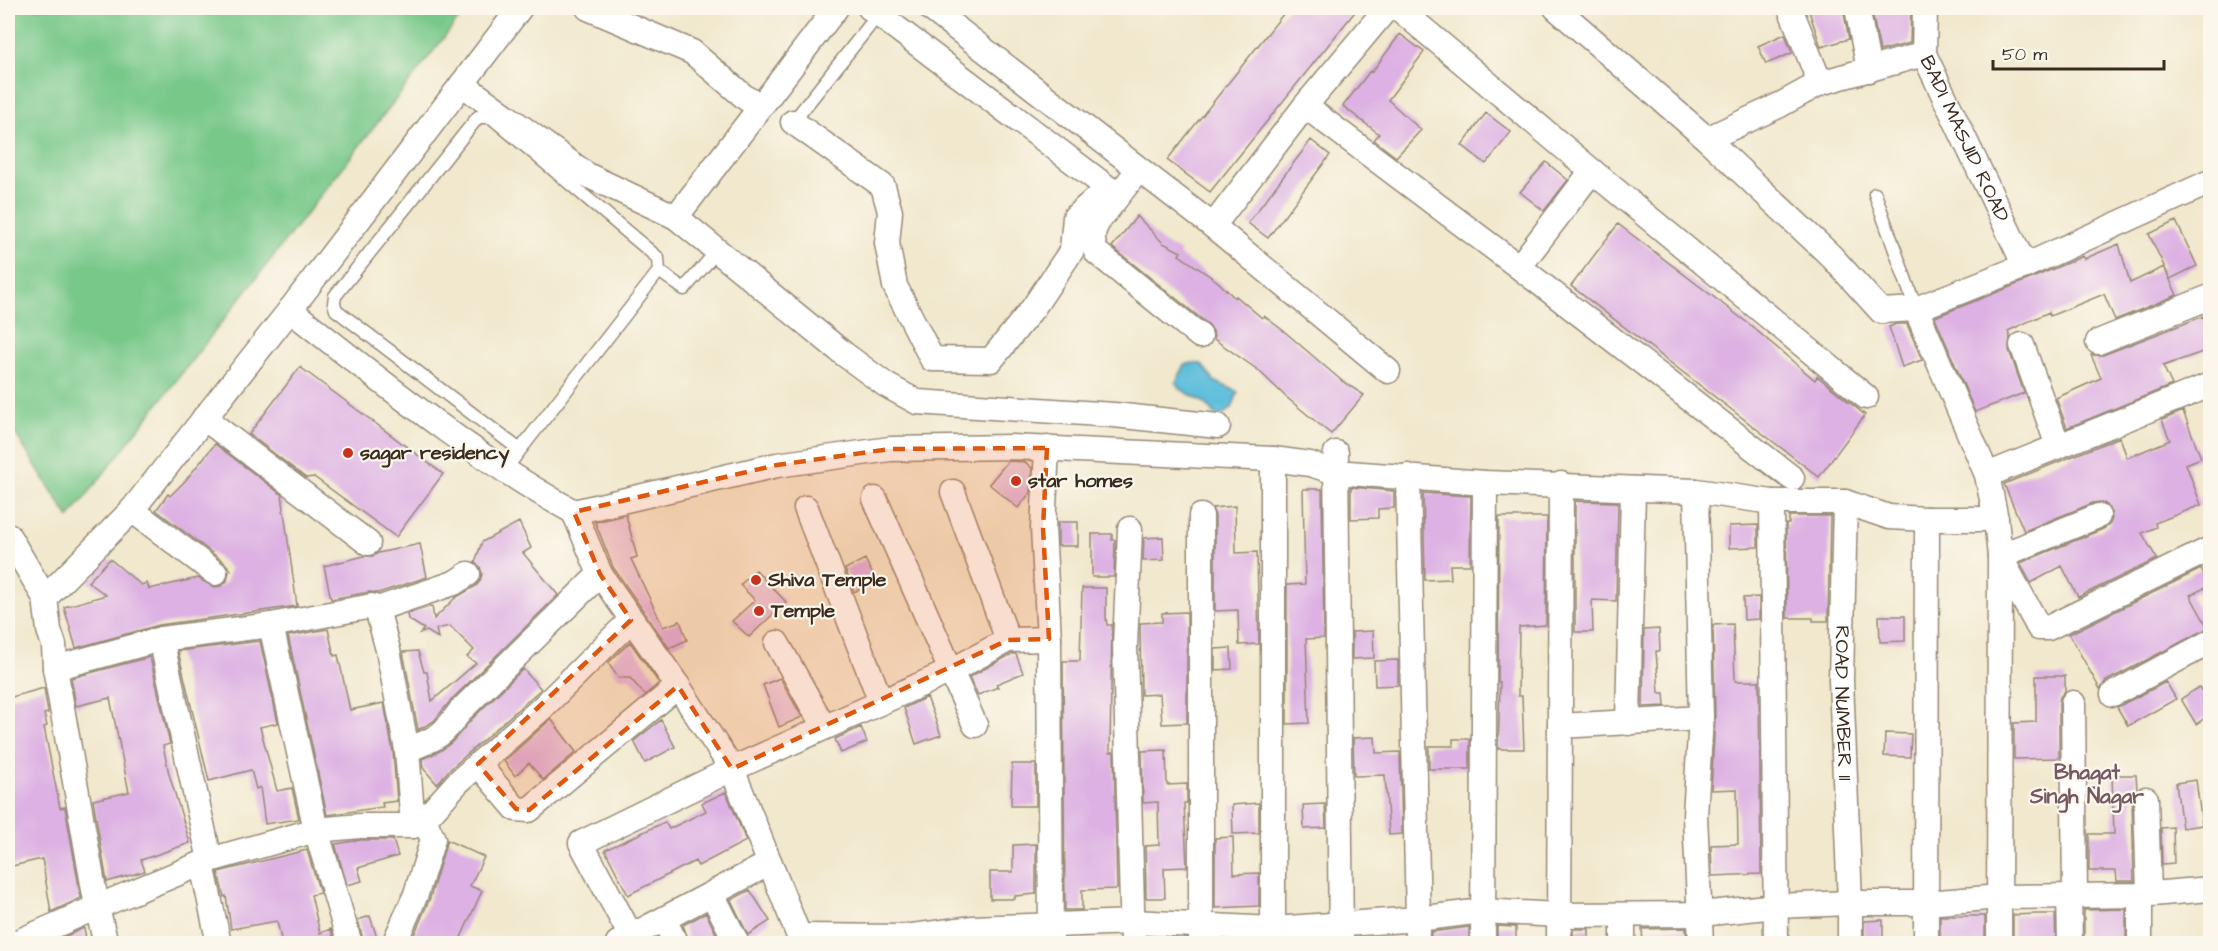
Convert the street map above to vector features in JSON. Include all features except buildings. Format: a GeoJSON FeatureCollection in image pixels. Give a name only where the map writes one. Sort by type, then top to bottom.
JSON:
{"type":"FeatureCollection","features":[{"type":"Feature","properties":{"kind":"street"},"geometry":{"type":"LineString","coordinates":[[45,598],[132,510],[290,310],[520,8]]}},
{"type":"Feature","properties":{"kind":"street"},"geometry":{"type":"LineString","coordinates":[[588,8],[692,52],[747,99],[762,105]]}},
{"type":"Feature","properties":{"kind":"street"},"geometry":{"type":"LineString","coordinates":[[676,217],[836,8]]}},
{"type":"Feature","properties":{"kind":"street"},"geometry":{"type":"LineString","coordinates":[[930,8],[1213,226],[1388,371]]}},
{"type":"Feature","properties":{"kind":"street"},"geometry":{"type":"LineString","coordinates":[[1213,226],[1305,106],[1387,8]]}},
{"type":"Feature","properties":{"kind":"street"},"geometry":{"type":"LineString","coordinates":[[1398,8],[1866,396]]}},
{"type":"Feature","properties":{"kind":"street"},"geometry":{"type":"LineString","coordinates":[[1556,8],[1707,139],[1832,256],[1881,311],[1916,309],[2025,266],[2211,182]]}},
{"type":"Feature","properties":{"kind":"street"},"geometry":{"type":"LineString","coordinates":[[1790,8],[1820,83]]}},
{"type":"Feature","properties":{"kind":"street"},"geometry":{"type":"LineString","coordinates":[[1857,8],[1869,70]]}},
{"type":"Feature","properties":{"kind":"street","name":"BADI MASJID ROAD"},"geometry":{"type":"LineString","coordinates":[[1925,8],[1924,54],[2025,266]]}},
{"type":"Feature","properties":{"kind":"street"},"geometry":{"type":"LineString","coordinates":[[793,122],[883,186],[890,212],[887,243],[896,286],[932,359],[991,360],[1033,308],[1072,250],[1075,217],[1108,188],[877,10]]}},
{"type":"Feature","properties":{"kind":"street"},"geometry":{"type":"LineString","coordinates":[[1707,139],[1780,105],[1820,83],[1924,54]]}},
{"type":"Feature","properties":{"kind":"street"},"geometry":{"type":"LineString","coordinates":[[462,84],[587,175],[676,217],[844,354],[886,385],[917,402],[1114,415],[1218,426]]}},
{"type":"Feature","properties":{"kind":"street"},"geometry":{"type":"LineString","coordinates":[[1305,106],[1519,267],[1792,478]]}},
{"type":"Feature","properties":{"kind":"street"},"geometry":{"type":"LineString","coordinates":[[1139,169],[1094,227],[1092,242],[1096,252],[1200,336]]}},
{"type":"Feature","properties":{"kind":"street"},"geometry":{"type":"LineString","coordinates":[[1519,267],[1592,171]]}},
{"type":"Feature","properties":{"kind":"street"},"geometry":{"type":"LineString","coordinates":[[2098,342],[2211,297]]}},
{"type":"Feature","properties":{"kind":"street"},"geometry":{"type":"LineString","coordinates":[[1916,309],[1987,475],[1996,519],[2000,556],[1999,944]]}},
{"type":"Feature","properties":{"kind":"street"},"geometry":{"type":"LineString","coordinates":[[290,310],[387,386],[504,471],[574,512],[600,574],[678,686],[732,769],[800,940],[906,940],[974,936],[1133,933],[1273,936],[1340,934],[1418,919],[1482,911],[1623,916],[1701,914],[1776,906],[1926,903],[2000,897],[2145,894],[2211,889]]}},
{"type":"Feature","properties":{"kind":"street"},"geometry":{"type":"LineString","coordinates":[[2022,345],[2058,446]]}},
{"type":"Feature","properties":{"kind":"street"},"geometry":{"type":"LineString","coordinates":[[1987,475],[2211,385]]}},
{"type":"Feature","properties":{"kind":"street"},"geometry":{"type":"LineString","coordinates":[[204,418],[368,543]]}},
{"type":"Feature","properties":{"kind":"street"},"geometry":{"type":"LineString","coordinates":[[574,512],[777,465],[890,449],[1012,447],[1273,459],[1310,464],[1336,464],[1408,476],[1485,483],[1561,484],[1696,491],[1773,502],[1845,502],[1889,517],[1996,519]]}},
{"type":"Feature","properties":{"kind":"street"},"geometry":{"type":"LineString","coordinates":[[1047,448],[1043,528],[1049,639],[1051,934]]}},
{"type":"Feature","properties":{"kind":"street"},"geometry":{"type":"LineString","coordinates":[[1273,459],[1273,936]]}},
{"type":"Feature","properties":{"kind":"street"},"geometry":{"type":"LineString","coordinates":[[1336,464],[1340,934]]}},
{"type":"Feature","properties":{"kind":"street"},"geometry":{"type":"LineString","coordinates":[[1408,476],[1418,919],[1416,944]]}},
{"type":"Feature","properties":{"kind":"street"},"geometry":{"type":"LineString","coordinates":[[1483,944],[1485,483]]}},
{"type":"Feature","properties":{"kind":"street"},"geometry":{"type":"LineString","coordinates":[[1559,944],[1561,484]]}},
{"type":"Feature","properties":{"kind":"street"},"geometry":{"type":"LineString","coordinates":[[1628,723],[1632,489]]}},
{"type":"Feature","properties":{"kind":"street"},"geometry":{"type":"LineString","coordinates":[[1696,491],[1701,718],[1695,816],[1701,944]]}},
{"type":"Feature","properties":{"kind":"street"},"geometry":{"type":"LineString","coordinates":[[953,492],[1008,640]]}},
{"type":"Feature","properties":{"kind":"street"},"geometry":{"type":"LineString","coordinates":[[875,499],[975,725]]}},
{"type":"Feature","properties":{"kind":"street"},"geometry":{"type":"LineString","coordinates":[[1773,502],[1776,944]]}},
{"type":"Feature","properties":{"kind":"street","name":"ROAD NUMBER 11"},"geometry":{"type":"LineString","coordinates":[[1845,502],[1841,681],[1850,944]]}},
{"type":"Feature","properties":{"kind":"street"},"geometry":{"type":"LineString","coordinates":[[806,508],[881,702]]}},
{"type":"Feature","properties":{"kind":"street"},"geometry":{"type":"LineString","coordinates":[[132,510],[215,573]]}},
{"type":"Feature","properties":{"kind":"street"},"geometry":{"type":"LineString","coordinates":[[1201,516],[1201,934]]}},
{"type":"Feature","properties":{"kind":"street"},"geometry":{"type":"LineString","coordinates":[[2000,556],[2098,516]]}},
{"type":"Feature","properties":{"kind":"street"},"geometry":{"type":"LineString","coordinates":[[1926,944],[1928,519]]}},
{"type":"Feature","properties":{"kind":"street"},"geometry":{"type":"LineString","coordinates":[[1130,529],[1125,646],[1133,933]]}},
{"type":"Feature","properties":{"kind":"street"},"geometry":{"type":"LineString","coordinates":[[8,535],[45,598],[49,630],[54,645],[55,668],[97,906],[106,944]]}},
{"type":"Feature","properties":{"kind":"street"},"geometry":{"type":"LineString","coordinates":[[2000,556],[2039,628],[2048,628],[2211,549]]}},
{"type":"Feature","properties":{"kind":"street"},"geometry":{"type":"LineString","coordinates":[[377,609],[454,583],[468,574]]}},
{"type":"Feature","properties":{"kind":"street"},"geometry":{"type":"LineString","coordinates":[[407,750],[437,738],[447,730],[461,710],[600,574]]}},
{"type":"Feature","properties":{"kind":"street"},"geometry":{"type":"LineString","coordinates":[[55,668],[161,639],[272,625],[372,606],[377,609],[387,641],[419,823],[433,839],[416,894],[394,944]]}},
{"type":"Feature","properties":{"kind":"street"},"geometry":{"type":"LineString","coordinates":[[13,944],[97,906],[206,862],[316,830],[419,823],[458,782],[541,709],[631,620]]}},
{"type":"Feature","properties":{"kind":"street"},"geometry":{"type":"LineString","coordinates":[[272,625],[316,830],[350,944]]}},
{"type":"Feature","properties":{"kind":"street"},"geometry":{"type":"LineString","coordinates":[[161,639],[206,862],[219,944]]}},
{"type":"Feature","properties":{"kind":"street"},"geometry":{"type":"LineString","coordinates":[[770,863],[624,940],[581,843],[732,769],[951,671],[1008,640],[1049,639]]}},
{"type":"Feature","properties":{"kind":"street"},"geometry":{"type":"LineString","coordinates":[[2113,694],[2211,642]]}},
{"type":"Feature","properties":{"kind":"street"},"geometry":{"type":"LineString","coordinates":[[777,643],[824,727]]}},
{"type":"Feature","properties":{"kind":"street"},"geometry":{"type":"LineString","coordinates":[[478,764],[516,809],[529,810],[678,686]]}},
{"type":"Feature","properties":{"kind":"street"},"geometry":{"type":"LineString","coordinates":[[2070,944],[2073,703]]}},
{"type":"Feature","properties":{"kind":"street"},"geometry":{"type":"LineString","coordinates":[[1560,726],[1701,718]]}},
{"type":"Feature","properties":{"kind":"street"},"geometry":{"type":"LineString","coordinates":[[2140,944],[2145,894],[2146,799]]}},
{"type":"Feature","properties":{"kind":"street"},"geometry":{"type":"LineString","coordinates":[[712,894],[735,939]]}},
{"type":"Feature","properties":{"kind":"street"},"geometry":{"type":"LineString","coordinates":[[1623,916],[1623,944]]}},
{"type":"Feature","properties":{"kind":"street"},"geometry":{"type":"LineString","coordinates":[[664,919],[676,944]]}},
{"type":"Feature","properties":{"kind":"lane"},"geometry":{"type":"LineString","coordinates":[[793,122],[877,10]]}},
{"type":"Feature","properties":{"kind":"lane"},"geometry":{"type":"LineString","coordinates":[[504,471],[659,271],[658,258],[491,117],[484,116],[478,117],[334,296],[334,303],[336,310],[520,450]]}},
{"type":"Feature","properties":{"kind":"lane"},"geometry":{"type":"LineString","coordinates":[[1875,194],[1916,309]]}},
{"type":"Feature","properties":{"kind":"lane"},"geometry":{"type":"LineString","coordinates":[[659,271],[684,289],[717,251]]}},
{"type":"Feature","properties":{"kind":"highlighted area"},"geometry":{"type":"Polygon","coordinates":[[[1047,448],[1043,528],[1049,639],[1008,640],[732,769],[678,686],[529,810],[516,809],[478,764],[631,620],[600,574],[574,512],[777,465],[890,449],[1047,448]]]}},
{"type":"Feature","properties":{"kind":"green space"},"geometry":{"type":"Polygon","coordinates":[[[8,8],[467,8],[69,518],[8,422],[8,8]]]}},
{"type":"Feature","properties":{"kind":"water"},"geometry":{"type":"Polygon","coordinates":[[[1202,364],[1214,381],[1238,392],[1232,408],[1218,418],[1205,403],[1180,389],[1176,382],[1185,365],[1202,364]]]}},
{"type":"Feature","properties":{"kind":"place","name":"sagar residency"},"geometry":{"type":"Point","coordinates":[348,453]}},
{"type":"Feature","properties":{"kind":"place","name":"star homes"},"geometry":{"type":"Point","coordinates":[1016,481]}},
{"type":"Feature","properties":{"kind":"place","name":"Shiva Temple"},"geometry":{"type":"Point","coordinates":[756,580]}},
{"type":"Feature","properties":{"kind":"place","name":"Temple"},"geometry":{"type":"Point","coordinates":[759,611]}},
{"type":"Feature","properties":{"kind":"district","name":"Bhagat Singh Nagar"},"geometry":{"type":"Point","coordinates":[2087,784]}}]}
